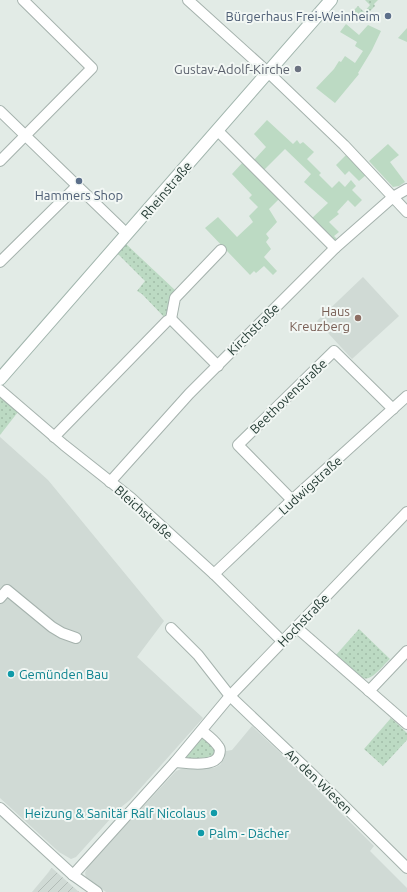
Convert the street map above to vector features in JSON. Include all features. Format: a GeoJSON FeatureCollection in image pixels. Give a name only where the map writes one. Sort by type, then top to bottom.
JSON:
{"type":"FeatureCollection","features":[{"type":"Feature","properties":{"kind":"street"},"geometry":{"type":"LineString","coordinates":[[0,161],[92,68],[23,0]]}},
{"type":"Feature","properties":{"kind":"street"},"geometry":{"type":"LineString","coordinates":[[188,0],[268,72],[344,145],[407,212]]}},
{"type":"Feature","properties":{"kind":"street","name":"Rheinstraße"},"geometry":{"type":"LineString","coordinates":[[0,379],[331,0]]}},
{"type":"Feature","properties":{"kind":"street"},"geometry":{"type":"LineString","coordinates":[[0,111],[127,234]]}},
{"type":"Feature","properties":{"kind":"street"},"geometry":{"type":"LineString","coordinates":[[217,130],[335,248]]}},
{"type":"Feature","properties":{"kind":"street"},"geometry":{"type":"LineString","coordinates":[[0,262],[77,186]]}},
{"type":"Feature","properties":{"kind":"street","name":"Kirchstraße"},"geometry":{"type":"LineString","coordinates":[[110,482],[190,394],[335,248],[393,196],[407,188]]}},
{"type":"Feature","properties":{"kind":"street"},"geometry":{"type":"LineString","coordinates":[[54,437],[167,321],[171,319],[175,298],[221,250]]}},
{"type":"Feature","properties":{"kind":"street"},"geometry":{"type":"LineString","coordinates":[[171,319],[218,366]]}},
{"type":"Feature","properties":{"kind":"street","name":"Beethovenstraße"},"geometry":{"type":"LineString","coordinates":[[292,500],[238,444],[334,351],[393,409]]}},
{"type":"Feature","properties":{"kind":"street","name":"Bleichstraße"},"geometry":{"type":"LineString","coordinates":[[0,390],[158,523],[214,574],[282,641]]}},
{"type":"Feature","properties":{"kind":"street","name":"Ludwigstraße"},"geometry":{"type":"LineString","coordinates":[[214,574],[292,500],[407,396]]}},
{"type":"Feature","properties":{"kind":"street","name":"Hochstraße"},"geometry":{"type":"LineString","coordinates":[[73,875],[175,762],[230,696],[407,512]]}},
{"type":"Feature","properties":{"kind":"street"},"geometry":{"type":"LineString","coordinates":[[1,594],[62,633],[76,638]]}},
{"type":"Feature","properties":{"kind":"street","name":"An den Wiesen"},"geometry":{"type":"LineString","coordinates":[[171,628],[198,655],[230,696],[312,774],[407,868]]}},
{"type":"Feature","properties":{"kind":"street"},"geometry":{"type":"LineString","coordinates":[[296,628],[407,724]]}},
{"type":"Feature","properties":{"kind":"street"},"geometry":{"type":"LineString","coordinates":[[369,691],[407,651]]}},
{"type":"Feature","properties":{"kind":"street"},"geometry":{"type":"LineString","coordinates":[[175,762],[193,764],[214,761],[218,757],[220,751],[219,746],[202,731]]}},
{"type":"Feature","properties":{"kind":"street"},"geometry":{"type":"LineString","coordinates":[[0,808],[73,875],[96,892]]}},
{"type":"Feature","properties":{"kind":"shaded area","name":"Haus Kreuzberg"},"geometry":{"type":"Polygon","coordinates":[[[363,277],[399,316],[352,359],[317,321],[363,277]]]}},
{"type":"Feature","properties":{"kind":"shaded area"},"geometry":{"type":"Polygon","coordinates":[[[0,437],[48,480],[164,621],[137,657],[203,718],[130,800],[120,808],[76,857],[71,859],[59,852],[0,798],[0,437]]]}},
{"type":"Feature","properties":{"kind":"shaded area"},"geometry":{"type":"Polygon","coordinates":[[[252,726],[374,846],[370,851],[407,888],[407,892],[106,892],[86,877],[85,873],[88,866],[176,771],[195,767],[214,768],[220,765],[224,759],[226,751],[232,750],[252,726]]]}},
{"type":"Feature","properties":{"kind":"shaded area"},"geometry":{"type":"Polygon","coordinates":[[[52,868],[79,892],[32,892],[52,868]]]}},
{"type":"Feature","properties":{"kind":"green space"},"geometry":{"type":"Polygon","coordinates":[[[365,0],[378,0],[374,4],[375,6],[360,21],[348,16],[358,6],[364,12],[370,5],[365,0]]]}},
{"type":"Feature","properties":{"kind":"green space"},"geometry":{"type":"Polygon","coordinates":[[[346,24],[359,35],[368,25],[381,31],[372,50],[358,73],[359,74],[335,103],[316,88],[345,56],[355,63],[363,51],[355,46],[357,42],[340,32],[346,24]]]}},
{"type":"Feature","properties":{"kind":"green space"},"geometry":{"type":"Polygon","coordinates":[[[407,28],[407,42],[398,38],[407,28]]]}},
{"type":"Feature","properties":{"kind":"green space"},"geometry":{"type":"Polygon","coordinates":[[[267,120],[293,144],[297,140],[300,144],[303,142],[314,152],[307,159],[321,173],[319,175],[332,188],[339,181],[345,187],[351,180],[356,186],[352,190],[362,200],[355,207],[348,200],[337,212],[339,214],[329,222],[339,232],[334,236],[339,241],[336,244],[311,219],[328,203],[304,182],[311,174],[285,149],[263,171],[253,161],[266,147],[254,134],[267,120]]]}},
{"type":"Feature","properties":{"kind":"green space"},"geometry":{"type":"Polygon","coordinates":[[[388,144],[399,155],[390,162],[405,182],[399,186],[393,187],[369,161],[388,144]]]}},
{"type":"Feature","properties":{"kind":"green space"},"geometry":{"type":"Polygon","coordinates":[[[346,155],[366,175],[359,181],[349,171],[345,175],[336,165],[346,155]]]}},
{"type":"Feature","properties":{"kind":"green space"},"geometry":{"type":"Polygon","coordinates":[[[244,161],[279,199],[269,209],[277,222],[266,234],[269,238],[266,242],[271,249],[264,257],[277,271],[273,275],[264,266],[256,273],[254,271],[250,275],[205,228],[218,217],[237,237],[253,222],[249,216],[258,207],[249,198],[252,195],[232,174],[244,161]]]}},
{"type":"Feature","properties":{"kind":"green space"},"geometry":{"type":"Polygon","coordinates":[[[126,244],[176,291],[170,300],[166,319],[142,294],[137,291],[145,281],[118,254],[126,244]]]}},
{"type":"Feature","properties":{"kind":"green space"},"geometry":{"type":"Polygon","coordinates":[[[0,396],[18,412],[0,435],[0,396]]]}},
{"type":"Feature","properties":{"kind":"green space"},"geometry":{"type":"Polygon","coordinates":[[[359,629],[390,659],[370,678],[366,679],[362,678],[335,656],[359,629]]]}},
{"type":"Feature","properties":{"kind":"green space"},"geometry":{"type":"Polygon","coordinates":[[[391,718],[407,733],[407,740],[383,766],[364,749],[391,718]]]}},
{"type":"Feature","properties":{"kind":"green space"},"geometry":{"type":"Polygon","coordinates":[[[200,737],[214,746],[216,750],[213,757],[189,761],[184,757],[200,737]]]}},
{"type":"Feature","properties":{"kind":"place","name":"Bürgerhaus Frei-Weinheim"},"geometry":{"type":"Point","coordinates":[388,16]}},
{"type":"Feature","properties":{"kind":"place","name":"Gustav-Adolf-Kirche"},"geometry":{"type":"Point","coordinates":[298,69]}},
{"type":"Feature","properties":{"kind":"place","name":"Hammers Shop"},"geometry":{"type":"Point","coordinates":[79,181]}},
{"type":"Feature","properties":{"kind":"place","name":"Haus Kreuzberg"},"geometry":{"type":"Point","coordinates":[358,318]}},
{"type":"Feature","properties":{"kind":"place","name":"Gemünden Bau"},"geometry":{"type":"Point","coordinates":[11,674]}},
{"type":"Feature","properties":{"kind":"place","name":"Heizung & Sanitär Ralf Nicolaus"},"geometry":{"type":"Point","coordinates":[214,813]}},
{"type":"Feature","properties":{"kind":"place","name":"Palm - Dächer"},"geometry":{"type":"Point","coordinates":[201,833]}}]}
